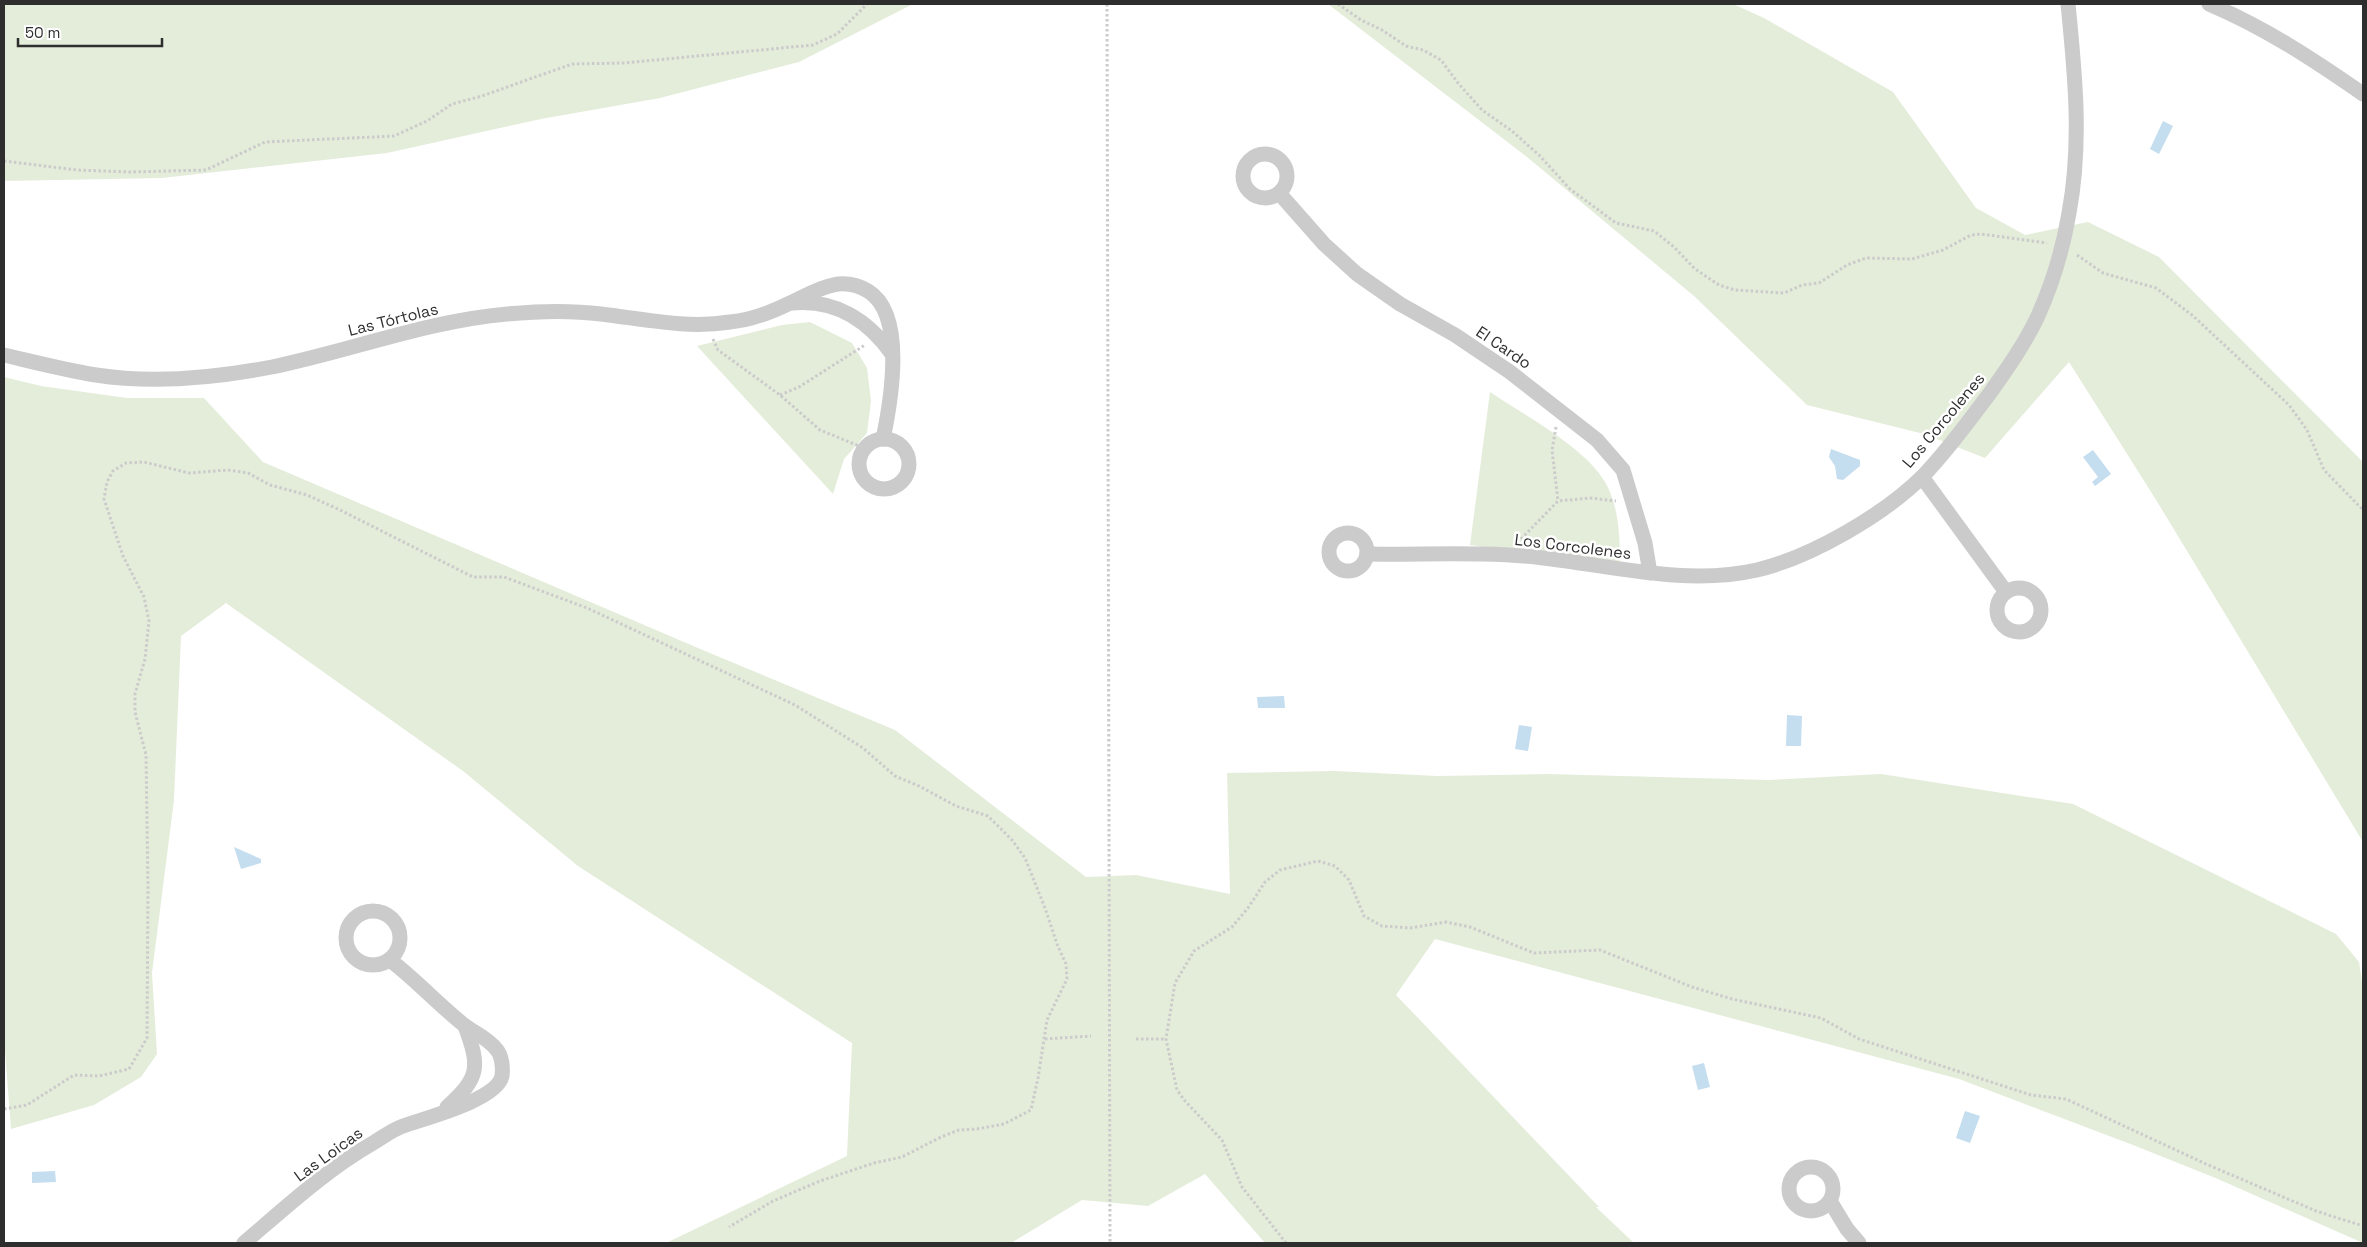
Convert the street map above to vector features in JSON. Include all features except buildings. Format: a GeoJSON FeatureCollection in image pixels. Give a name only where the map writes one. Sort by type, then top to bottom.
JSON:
{"type":"FeatureCollection","features":[{"type":"Feature","properties":{"kind":"street","name":"Los Corcolenes"},"geometry":{"type":"LineString","coordinates":[[1367,554],[1448,553],[1498,555],[1541,558],[1650,573],[1704,577],[1758,570],[1806,552],[1863,524],[1922,477],[1978,409],[2022,346],[2047,294],[2062,245],[2069,213],[2077,149],[2076,90],[2068,4]]}},
{"type":"Feature","properties":{"kind":"street"},"geometry":{"type":"LineString","coordinates":[[2209,4],[2235,15],[2298,50],[2363,94]]}},
{"type":"Feature","properties":{"kind":"street","name":"El Cardo"},"geometry":{"type":"LineString","coordinates":[[1279,193],[1324,244],[1357,274],[1400,304],[1455,336],[1510,372],[1559,408],[1597,440],[1623,470],[1645,543],[1650,573]]}},
{"type":"Feature","properties":{"kind":"street","name":"Las Tórtolas"},"geometry":{"type":"LineString","coordinates":[[4,355],[97,376],[169,379],[230,374],[272,367],[437,326],[505,314],[568,312],[687,325],[707,325],[756,317],[791,303],[825,286],[848,284],[864,289],[880,300],[887,312],[890,325],[892,354],[891,386],[883,439]]}},
{"type":"Feature","properties":{"kind":"street","name":"Las Tórtolas"},"geometry":{"type":"LineString","coordinates":[[791,303],[814,303],[843,311],[864,323],[880,337],[892,354]]}},
{"type":"Feature","properties":{"kind":"street"},"geometry":{"type":"LineString","coordinates":[[883,439],[899,444],[908,458],[906,475],[894,487],[878,489],[864,479],[858,463],[864,448],[870,443],[883,439]]}},
{"type":"Feature","properties":{"kind":"street"},"geometry":{"type":"LineString","coordinates":[[1922,477],[2006,592]]}},
{"type":"Feature","properties":{"kind":"street","name":"Las Loicas"},"geometry":{"type":"LineString","coordinates":[[244,1243],[310,1187],[355,1153],[399,1127],[481,1098],[497,1085],[502,1076],[502,1062],[498,1051],[484,1037],[465,1026],[390,960]]}},
{"type":"Feature","properties":{"kind":"street","name":"Las Loicas"},"geometry":{"type":"LineString","coordinates":[[442,1111],[466,1090],[476,1066],[473,1049],[465,1026]]}},
{"type":"Feature","properties":{"kind":"street"},"geometry":{"type":"LineString","coordinates":[[1830,1201],[1847,1229],[1860,1243]]}},
{"type":"Feature","properties":{"kind":"path"},"geometry":{"type":"LineString","coordinates":[[4,161],[77,170],[131,172],[206,170],[265,142],[394,136],[427,121],[452,104],[482,96],[572,64],[624,63],[812,45],[837,34],[867,4]]}},
{"type":"Feature","properties":{"kind":"path"},"geometry":{"type":"LineString","coordinates":[[1107,4],[1110,1243]]}},
{"type":"Feature","properties":{"kind":"path"},"geometry":{"type":"LineString","coordinates":[[1338,4],[1361,20],[1382,30],[1406,46],[1423,50],[1441,60],[1482,110],[1540,155],[1570,189],[1616,223],[1654,231],[1674,247],[1695,269],[1719,285],[1735,290],[1784,293],[1802,285],[1819,283],[1847,265],[1866,258],[1912,259],[1943,250],[1971,235],[1981,234],[2062,245],[2103,274],[2156,288],[2192,315],[2289,405],[2307,430],[2324,470],[2363,510]]}},
{"type":"Feature","properties":{"kind":"path"},"geometry":{"type":"LineString","coordinates":[[707,325],[718,350],[780,395],[820,430],[864,448]]}},
{"type":"Feature","properties":{"kind":"path"},"geometry":{"type":"LineString","coordinates":[[780,395],[799,388],[880,337]]}},
{"type":"Feature","properties":{"kind":"path"},"geometry":{"type":"LineString","coordinates":[[1558,501],[1552,450],[1559,408]]}},
{"type":"Feature","properties":{"kind":"path"},"geometry":{"type":"LineString","coordinates":[[4,1109],[27,1104],[74,1075],[99,1076],[129,1069],[147,1038],[148,887],[146,754],[135,712],[135,694],[144,659],[149,621],[144,597],[123,556],[104,499],[107,482],[114,471],[126,463],[144,462],[189,473],[228,470],[248,473],[270,485],[307,495],[340,510],[473,577],[504,577],[587,608],[795,705],[864,748],[895,776],[919,786],[956,806],[988,816],[1012,840],[1025,858],[1046,908],[1057,944],[1066,964],[1067,979],[1048,1020],[1031,1110],[1004,1124],[977,1130],[959,1130],[902,1157],[874,1163],[820,1181],[774,1201],[729,1228]]}},
{"type":"Feature","properties":{"kind":"path"},"geometry":{"type":"LineString","coordinates":[[1498,555],[1521,540],[1558,501],[1590,498],[1620,502],[1634,507]]}},
{"type":"Feature","properties":{"kind":"path"},"geometry":{"type":"LineString","coordinates":[[1286,1243],[1242,1187],[1222,1140],[1184,1101],[1176,1090],[1166,1039],[1175,983],[1194,951],[1232,926],[1248,908],[1265,882],[1280,870],[1318,861],[1335,866],[1349,880],[1364,916],[1382,926],[1410,928],[1446,922],[1470,927],[1534,952],[1600,950],[1692,987],[1732,999],[1821,1018],[1859,1039],[2031,1095],[2066,1099],[2206,1164],[2316,1211],[2363,1226]]}},
{"type":"Feature","properties":{"kind":"path"},"geometry":{"type":"LineString","coordinates":[[1045,1039],[1091,1036]]}},
{"type":"Feature","properties":{"kind":"path"},"geometry":{"type":"LineString","coordinates":[[1136,1039],[1166,1039]]}},
{"type":"Feature","properties":{"kind":"green space"},"geometry":{"type":"Polygon","coordinates":[[[4,4],[913,4],[799,62],[660,98],[541,119],[387,153],[162,178],[4,181],[4,4]]]}},
{"type":"Feature","properties":{"kind":"green space"},"geometry":{"type":"Polygon","coordinates":[[[1328,4],[1733,4],[1764,18],[1893,92],[1976,208],[2025,235],[2088,222],[2159,257],[2363,462],[2363,842],[2158,503],[2069,362],[1985,458],[1924,434],[1807,405],[1694,296],[1527,157],[1328,4]]]}},
{"type":"Feature","properties":{"kind":"green space"},"geometry":{"type":"Polygon","coordinates":[[[810,322],[852,343],[867,368],[871,401],[867,433],[844,459],[833,494],[697,346],[782,325],[810,322]]]}},
{"type":"Feature","properties":{"kind":"green space"},"geometry":{"type":"Polygon","coordinates":[[[4,377],[41,386],[127,398],[204,398],[263,462],[895,730],[1086,877],[1136,875],[1230,894],[1227,773],[1334,771],[1437,776],[1547,774],[1769,780],[1881,774],[2073,804],[2336,934],[2359,962],[2363,988],[2363,1243],[2218,1179],[1959,1079],[1435,939],[1396,995],[1599,1207],[1596,1207],[1634,1243],[1265,1243],[1205,1174],[1148,1206],[1082,1200],[1011,1243],[666,1243],[847,1156],[852,1043],[578,866],[463,771],[226,603],[181,636],[174,800],[152,973],[157,1054],[141,1077],[94,1105],[11,1129],[4,1038],[4,377]]]}},
{"type":"Feature","properties":{"kind":"green space"},"geometry":{"type":"Polygon","coordinates":[[[1490,392],[1553,432],[1596,469],[1610,491],[1616,511],[1620,564],[1470,545],[1490,392]]]}},
{"type":"Feature","properties":{"kind":"water"},"geometry":{"type":"Polygon","coordinates":[[[2163,121],[2173,126],[2159,154],[2150,149],[2163,121]]]}},
{"type":"Feature","properties":{"kind":"water"},"geometry":{"type":"Polygon","coordinates":[[[1831,449],[1860,460],[1860,466],[1843,480],[1837,479],[1835,466],[1829,457],[1831,449]]]}},
{"type":"Feature","properties":{"kind":"water"},"geometry":{"type":"Polygon","coordinates":[[[2093,450],[2111,474],[2095,486],[2092,482],[2098,477],[2083,457],[2093,450]]]}},
{"type":"Feature","properties":{"kind":"water"},"geometry":{"type":"Polygon","coordinates":[[[1284,696],[1285,708],[1258,708],[1257,697],[1284,696]]]}},
{"type":"Feature","properties":{"kind":"water"},"geometry":{"type":"Polygon","coordinates":[[[1787,715],[1802,716],[1801,746],[1786,746],[1787,715]]]}},
{"type":"Feature","properties":{"kind":"water"},"geometry":{"type":"Polygon","coordinates":[[[1519,725],[1532,727],[1528,751],[1515,749],[1519,725]]]}},
{"type":"Feature","properties":{"kind":"water"},"geometry":{"type":"Polygon","coordinates":[[[234,847],[261,859],[261,863],[241,869],[234,847]]]}},
{"type":"Feature","properties":{"kind":"water"},"geometry":{"type":"Polygon","coordinates":[[[1704,1063],[1710,1087],[1698,1090],[1692,1066],[1704,1063]]]}},
{"type":"Feature","properties":{"kind":"water"},"geometry":{"type":"Polygon","coordinates":[[[1965,1111],[1980,1116],[1970,1143],[1956,1138],[1965,1111]]]}},
{"type":"Feature","properties":{"kind":"water"},"geometry":{"type":"Polygon","coordinates":[[[55,1171],[56,1182],[32,1183],[32,1172],[55,1171]]]}}]}
